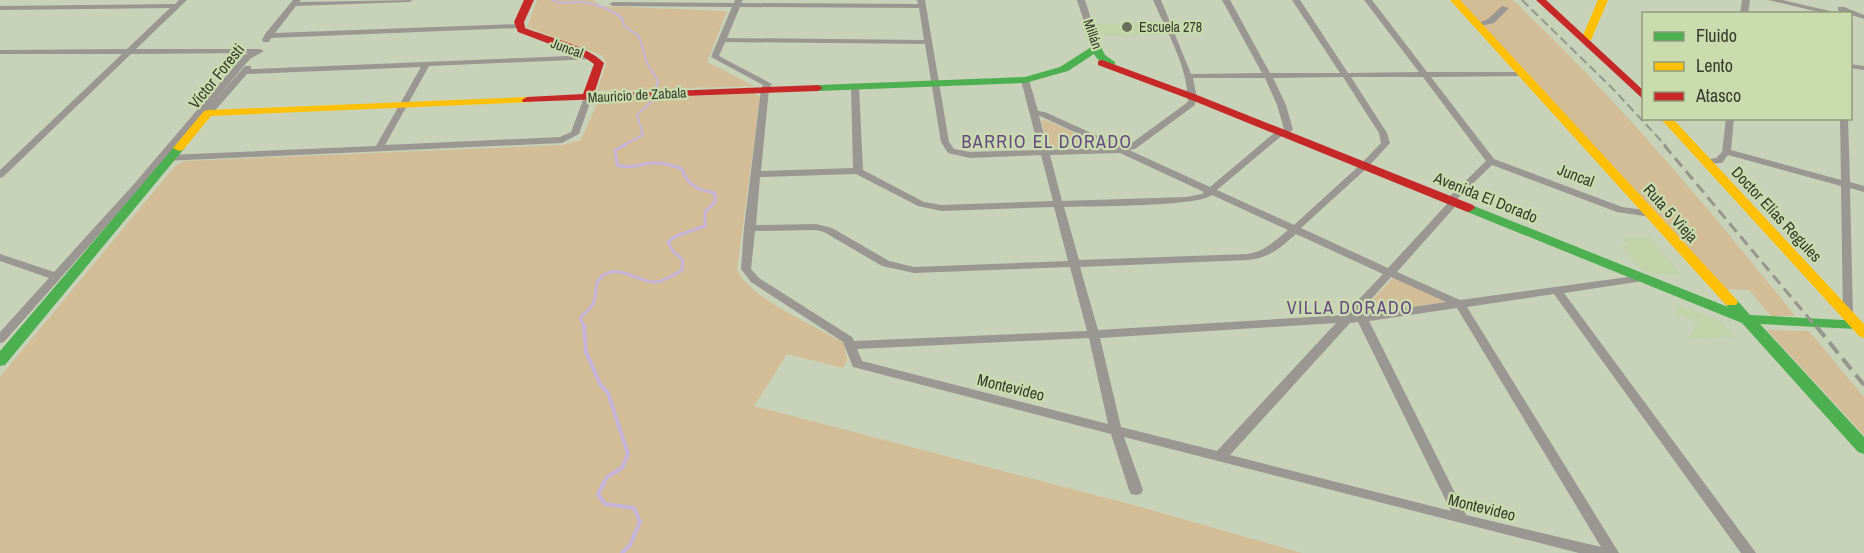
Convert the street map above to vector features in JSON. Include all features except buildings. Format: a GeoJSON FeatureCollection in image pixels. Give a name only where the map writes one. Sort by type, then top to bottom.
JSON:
{"type":"FeatureCollection","features":[{"type":"Feature","properties":{"kind":"street"},"geometry":{"type":"LineString","coordinates":[[64,7],[70,0]]}},
{"type":"Feature","properties":{"kind":"street"},"geometry":{"type":"LineString","coordinates":[[0,52],[260,51],[268,36],[295,2],[409,0]]}},
{"type":"Feature","properties":{"kind":"street"},"geometry":{"type":"LineString","coordinates":[[268,36],[519,26],[529,0]]}},
{"type":"Feature","properties":{"kind":"street","name":"Millán"},"geometry":{"type":"LineString","coordinates":[[1081,0],[1095,57]]}},
{"type":"Feature","properties":{"kind":"street"},"geometry":{"type":"LineString","coordinates":[[613,4],[921,3],[945,142],[951,151],[970,155],[1121,150],[1132,147],[1192,103],[1193,97],[1188,76],[1157,0]]}},
{"type":"Feature","properties":{"kind":"street"},"geometry":{"type":"LineString","coordinates":[[756,174],[858,171],[921,204],[937,208],[1186,200],[1205,196],[1276,136],[1289,130],[1290,122],[1226,0]]}},
{"type":"Feature","properties":{"kind":"street"},"geometry":{"type":"LineString","coordinates":[[749,228],[822,228],[886,264],[915,270],[1255,256],[1274,249],[1385,146],[1385,139],[1296,0]]}},
{"type":"Feature","properties":{"kind":"street"},"geometry":{"type":"LineString","coordinates":[[1220,457],[1451,206],[1454,197],[1491,161],[1368,0]]}},
{"type":"Feature","properties":{"kind":"street","name":"Ruta 5 Vieja"},"geometry":{"type":"LineString","coordinates":[[1455,0],[1651,214],[1743,319],[1864,448]]}},
{"type":"Feature","properties":{"kind":"street"},"geometry":{"type":"LineString","coordinates":[[1540,0],[1586,40],[1642,95]]}},
{"type":"Feature","properties":{"kind":"street"},"geometry":{"type":"LineString","coordinates":[[1586,40],[1603,0]]}},
{"type":"Feature","properties":{"kind":"street"},"geometry":{"type":"LineString","coordinates":[[1772,0],[1841,12],[1841,0]]}},
{"type":"Feature","properties":{"kind":"street"},"geometry":{"type":"LineString","coordinates":[[0,8],[180,3]]}},
{"type":"Feature","properties":{"kind":"street"},"geometry":{"type":"LineString","coordinates":[[0,176],[180,3]]}},
{"type":"Feature","properties":{"kind":"street"},"geometry":{"type":"LineString","coordinates":[[738,3],[716,57],[768,82],[765,89]]}},
{"type":"Feature","properties":{"kind":"street"},"geometry":{"type":"LineString","coordinates":[[1478,25],[1491,21],[1505,8]]}},
{"type":"Feature","properties":{"kind":"street","name":"Juncal"},"geometry":{"type":"LineString","coordinates":[[380,147],[569,138],[575,134],[599,63],[593,57],[526,33],[519,26]]}},
{"type":"Feature","properties":{"kind":"street"},"geometry":{"type":"LineString","coordinates":[[722,40],[927,42]]}},
{"type":"Feature","properties":{"kind":"street","name":"Víctor Foresti"},"geometry":{"type":"LineString","coordinates":[[203,114],[245,72],[260,51]]}},
{"type":"Feature","properties":{"kind":"street","name":"Víctor Foresti"},"geometry":{"type":"LineString","coordinates":[[0,361],[247,57],[260,51]]}},
{"type":"Feature","properties":{"kind":"street"},"geometry":{"type":"LineString","coordinates":[[245,72],[593,57]]}},
{"type":"Feature","properties":{"kind":"street","name":"Mauricio de Zabala"},"geometry":{"type":"LineString","coordinates":[[203,114],[1025,80],[1045,77],[1072,63],[1095,57]]}},
{"type":"Feature","properties":{"kind":"street","name":"Avenida El Dorado"},"geometry":{"type":"LineString","coordinates":[[1095,57],[1743,319],[1856,324]]}},
{"type":"Feature","properties":{"kind":"street"},"geometry":{"type":"LineString","coordinates":[[166,158],[380,147],[426,65]]}},
{"type":"Feature","properties":{"kind":"street"},"geometry":{"type":"LineString","coordinates":[[1188,76],[1522,74]]}},
{"type":"Feature","properties":{"kind":"street"},"geometry":{"type":"LineString","coordinates":[[1025,80],[1093,333],[1116,431],[1136,490]]}},
{"type":"Feature","properties":{"kind":"street"},"geometry":{"type":"LineString","coordinates":[[855,86],[858,171]]}},
{"type":"Feature","properties":{"kind":"street","name":"Montevideo"},"geometry":{"type":"LineString","coordinates":[[765,89],[749,228],[746,263],[748,274],[824,324],[850,345],[854,360],[861,367],[1603,553]]}},
{"type":"Feature","properties":{"kind":"street"},"geometry":{"type":"LineString","coordinates":[[1033,113],[1042,114],[1461,304],[1612,553]]}},
{"type":"Feature","properties":{"kind":"street","name":"Doctor Elías Regules"},"geometry":{"type":"LineString","coordinates":[[1667,120],[1856,324]]}},
{"type":"Feature","properties":{"kind":"street"},"geometry":{"type":"LineString","coordinates":[[1706,162],[1719,161],[1726,152],[1731,120]]}},
{"type":"Feature","properties":{"kind":"street"},"geometry":{"type":"LineString","coordinates":[[1844,120],[1856,324]]}},
{"type":"Feature","properties":{"kind":"street"},"geometry":{"type":"LineString","coordinates":[[1726,152],[1864,189]]}},
{"type":"Feature","properties":{"kind":"street","name":"Víctor Foresti"},"geometry":{"type":"LineString","coordinates":[[0,339],[55,276],[166,158]]}},
{"type":"Feature","properties":{"kind":"street","name":"Juncal"},"geometry":{"type":"LineString","coordinates":[[1491,161],[1620,210],[1651,214]]}},
{"type":"Feature","properties":{"kind":"street"},"geometry":{"type":"LineString","coordinates":[[0,257],[55,276]]}},
{"type":"Feature","properties":{"kind":"street"},"geometry":{"type":"LineString","coordinates":[[850,345],[1167,331],[1362,318],[1558,292],[1642,278]]}},
{"type":"Feature","properties":{"kind":"street"},"geometry":{"type":"LineString","coordinates":[[1558,292],[1749,553]]}},
{"type":"Feature","properties":{"kind":"street"},"geometry":{"type":"LineString","coordinates":[[1362,318],[1462,519]]}},
{"type":"Feature","properties":{"kind":"shaded area"},"geometry":{"type":"Polygon","coordinates":[[[537,0],[593,0],[601,6],[727,11],[707,62],[754,86],[597,91],[606,64],[603,56],[527,27],[537,0]]]}},
{"type":"Feature","properties":{"kind":"shaded area"},"geometry":{"type":"Polygon","coordinates":[[[1456,0],[1512,0],[1517,4],[1591,78],[1661,155],[1795,316],[1771,316],[1749,290],[1726,289],[1456,0]]]}},
{"type":"Feature","properties":{"kind":"shaded area","name":"Escuela 278"},"geometry":{"type":"Polygon","coordinates":[[[1155,23],[1160,35],[1100,36],[1097,24],[1155,23]]]}},
{"type":"Feature","properties":{"kind":"shaded area"},"geometry":{"type":"Polygon","coordinates":[[[754,93],[760,97],[737,270],[755,291],[783,310],[845,345],[847,361],[843,368],[787,354],[754,406],[1137,506],[1302,553],[0,553],[0,377],[176,165],[185,161],[562,145],[581,140],[598,101],[754,93]]]}},
{"type":"Feature","properties":{"kind":"shaded area"},"geometry":{"type":"Polygon","coordinates":[[[1041,120],[1101,144],[1101,146],[1049,148],[1041,120]]]}},
{"type":"Feature","properties":{"kind":"shaded area"},"geometry":{"type":"Polygon","coordinates":[[[1649,237],[1681,274],[1653,274],[1640,269],[1621,246],[1629,246],[1622,238],[1649,237]]]}},
{"type":"Feature","properties":{"kind":"shaded area"},"geometry":{"type":"Polygon","coordinates":[[[1396,278],[1445,302],[1361,312],[1392,279],[1396,278]]]}},
{"type":"Feature","properties":{"kind":"shaded area"},"geometry":{"type":"Polygon","coordinates":[[[1679,305],[1722,322],[1734,337],[1689,338],[1698,322],[1675,314],[1679,305]]]}},
{"type":"Feature","properties":{"kind":"shaded area"},"geometry":{"type":"Polygon","coordinates":[[[1767,330],[1809,331],[1864,397],[1864,435],[1767,330]]]}},
{"type":"Feature","properties":{"kind":"waterway"},"geometry":{"type":"LineString","coordinates":[[552,0],[561,3],[594,4],[622,18],[624,26],[639,36],[647,63],[658,81],[655,92]]}},
{"type":"Feature","properties":{"kind":"waterway"},"geometry":{"type":"LineString","coordinates":[[622,146],[643,135],[637,115],[651,102],[652,96]]}},
{"type":"Feature","properties":{"kind":"waterway"},"geometry":{"type":"LineString","coordinates":[[584,326],[580,318],[593,304],[596,286],[601,277],[608,273],[621,272],[642,280],[656,282],[667,279],[682,270],[683,260],[673,251],[668,242],[676,236],[705,226],[705,212],[715,202],[715,193],[694,186],[687,180],[682,169],[660,163],[617,165],[615,150],[625,145]]}},
{"type":"Feature","properties":{"kind":"waterway"},"geometry":{"type":"LineString","coordinates":[[584,326],[586,352],[600,384],[608,393],[628,454],[622,468],[607,477],[598,494],[605,504],[634,508],[640,522],[630,545],[622,553]]}},
{"type":"Feature","properties":{"kind":"railway"},"geometry":{"type":"LineString","coordinates":[[1522,0],[1614,90],[1666,146]]}},
{"type":"Feature","properties":{"kind":"railway"},"geometry":{"type":"LineString","coordinates":[[1664,145],[1817,328]]}},
{"type":"Feature","properties":{"kind":"railway"},"geometry":{"type":"LineString","coordinates":[[1816,326],[1864,385]]}},
{"type":"Feature","properties":{"kind":"traffic: fast"},"geometry":{"type":"LineString","coordinates":[[818,88],[1025,80],[1064,69],[1082,59],[1096,47],[1101,57],[1111,64]]}},
{"type":"Feature","properties":{"kind":"traffic: fast"},"geometry":{"type":"LineString","coordinates":[[0,361],[179,148]]}},
{"type":"Feature","properties":{"kind":"traffic: fast"},"geometry":{"type":"LineString","coordinates":[[1469,208],[1744,319],[1856,324]]}},
{"type":"Feature","properties":{"kind":"traffic: fast"},"geometry":{"type":"LineString","coordinates":[[1731,302],[1864,448]]}},
{"type":"Feature","properties":{"kind":"traffic: slow"},"geometry":{"type":"LineString","coordinates":[[1455,0],[1731,302]]}},
{"type":"Feature","properties":{"kind":"traffic: slow"},"geometry":{"type":"LineString","coordinates":[[1586,40],[1603,0]]}},
{"type":"Feature","properties":{"kind":"traffic: slow"},"geometry":{"type":"LineString","coordinates":[[179,148],[208,113],[527,100]]}},
{"type":"Feature","properties":{"kind":"traffic: slow"},"geometry":{"type":"LineString","coordinates":[[1667,120],[1864,333]]}},
{"type":"Feature","properties":{"kind":"traffic: jam"},"geometry":{"type":"LineString","coordinates":[[529,0],[519,22],[521,30],[588,55],[599,63],[588,97]]}},
{"type":"Feature","properties":{"kind":"traffic: jam"},"geometry":{"type":"LineString","coordinates":[[1541,0],[1642,95]]}},
{"type":"Feature","properties":{"kind":"traffic: jam"},"geometry":{"type":"LineString","coordinates":[[1102,63],[1193,97],[1469,208]]}},
{"type":"Feature","properties":{"kind":"traffic: jam"},"geometry":{"type":"LineString","coordinates":[[527,100],[818,88]]}},
{"type":"Feature","properties":{"kind":"place","name":"Escuela 278"},"geometry":{"type":"Point","coordinates":[1127,27]}},
{"type":"Feature","properties":{"kind":"district","name":"BARRIO EL DORADO"},"geometry":{"type":"Point","coordinates":[1047,142]}},
{"type":"Feature","properties":{"kind":"district","name":"VILLA DORADO"},"geometry":{"type":"Point","coordinates":[1350,308]}}]}
